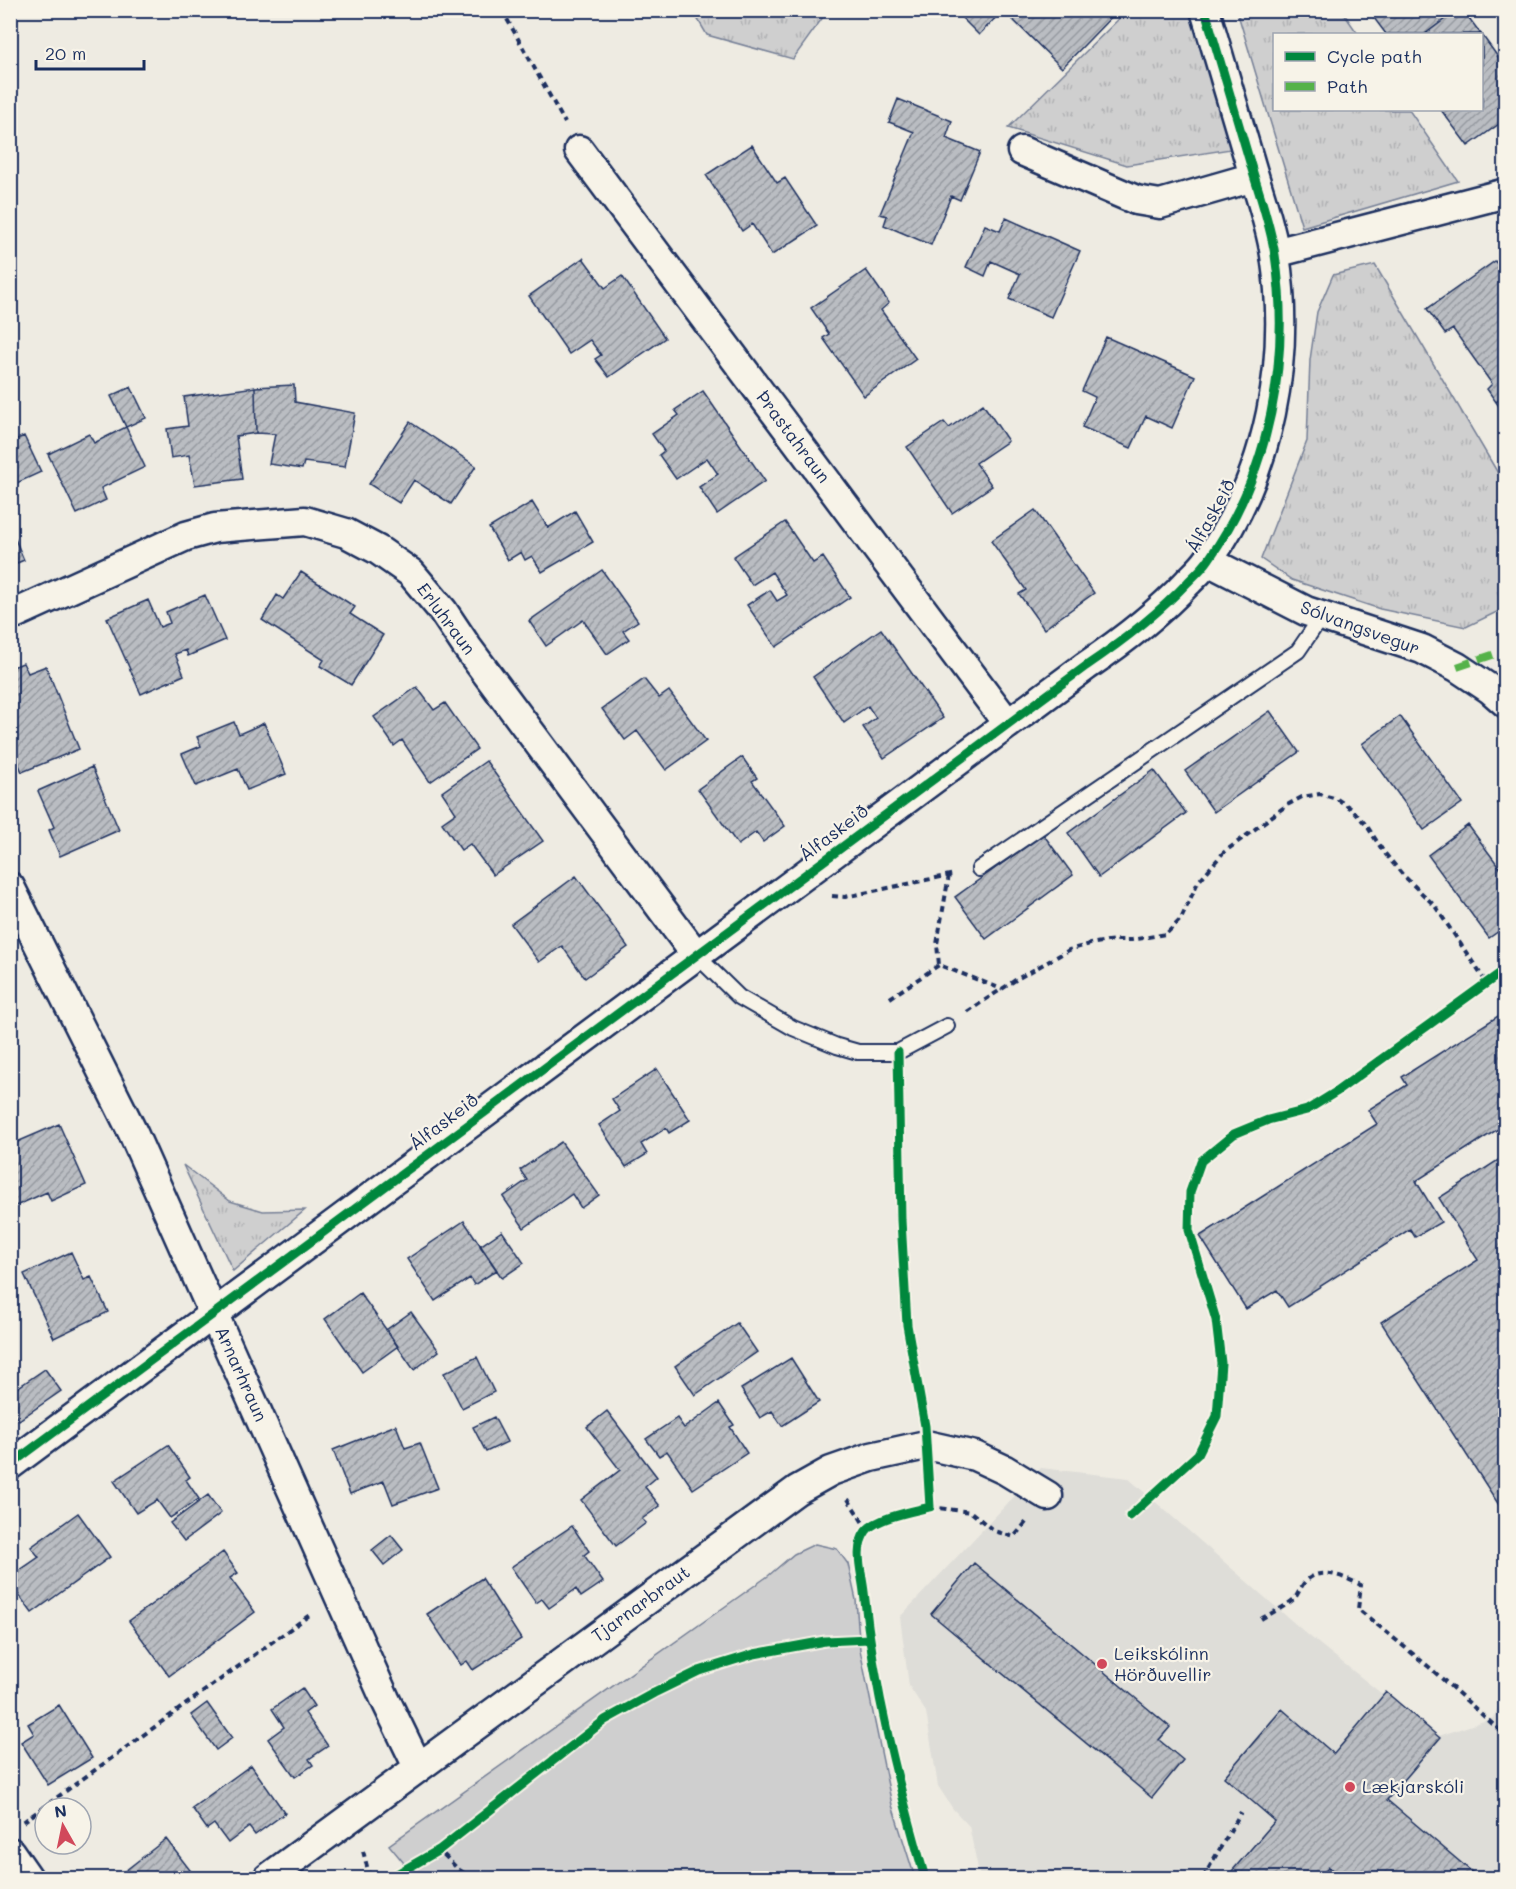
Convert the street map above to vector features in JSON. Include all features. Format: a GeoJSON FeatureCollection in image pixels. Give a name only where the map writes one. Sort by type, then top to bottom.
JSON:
{"type":"FeatureCollection","features":[{"type":"Feature","properties":{"kind":"street","name":"Álfaskeið"},"geometry":{"type":"LineString","coordinates":[[10,1465],[1148,621],[1208,561],[1247,489],[1261,450],[1278,372],[1280,292],[1266,214],[1205,10]]}},
{"type":"Feature","properties":{"kind":"street","name":"Þrastahraun"},"geometry":{"type":"LineString","coordinates":[[579,150],[1008,724]]}},
{"type":"Feature","properties":{"kind":"street"},"geometry":{"type":"LineString","coordinates":[[1022,151],[1136,200],[1160,204],[1254,177]]}},
{"type":"Feature","properties":{"kind":"street"},"geometry":{"type":"LineString","coordinates":[[1275,254],[1506,193]]}},
{"type":"Feature","properties":{"kind":"street","name":"Erluhraun"},"geometry":{"type":"LineString","coordinates":[[10,616],[186,536],[215,528],[305,521],[346,533],[378,550],[411,573],[443,611],[467,647],[696,955]]}},
{"type":"Feature","properties":{"kind":"street","name":"Sólvangsvegur"},"geometry":{"type":"LineString","coordinates":[[1208,561],[1306,611],[1422,649],[1457,667],[1490,689],[1506,704]]}},
{"type":"Feature","properties":{"kind":"street","name":"Arnarhraun"},"geometry":{"type":"LineString","coordinates":[[10,887],[133,1133],[385,1699],[418,1767]]}},
{"type":"Feature","properties":{"kind":"street","name":"Tjarnarbraut"},"geometry":{"type":"LineString","coordinates":[[267,1878],[797,1490],[831,1471],[871,1457],[926,1445],[975,1456],[1005,1470],[1048,1496]]}},
{"type":"Feature","properties":{"kind":"street"},"geometry":{"type":"LineString","coordinates":[[10,1852],[28,1878]]}},
{"type":"Feature","properties":{"kind":"lane"},"geometry":{"type":"LineString","coordinates":[[979,870],[1298,651],[1322,616]]}},
{"type":"Feature","properties":{"kind":"lane"},"geometry":{"type":"LineString","coordinates":[[696,955],[739,997],[793,1028],[858,1052],[898,1052],[947,1026]]}},
{"type":"Feature","properties":{"kind":"path"},"geometry":{"type":"LineString","coordinates":[[502,10],[579,150]]}},
{"type":"Feature","properties":{"kind":"path"},"geometry":{"type":"LineString","coordinates":[[947,1026],[1002,989],[1069,950],[1106,941],[1131,940],[1166,934],[1181,919],[1198,882],[1223,853],[1287,805],[1302,797],[1320,794],[1337,799],[1352,809],[1402,874],[1435,906],[1486,982]]}},
{"type":"Feature","properties":{"kind":"path"},"geometry":{"type":"LineString","coordinates":[[1498,802],[1506,807]]}},
{"type":"Feature","properties":{"kind":"path"},"geometry":{"type":"LineString","coordinates":[[778,895],[845,897],[979,870]]}},
{"type":"Feature","properties":{"kind":"path"},"geometry":{"type":"LineString","coordinates":[[939,965],[937,944],[949,876]]}},
{"type":"Feature","properties":{"kind":"path"},"geometry":{"type":"LineString","coordinates":[[939,965],[1002,989]]}},
{"type":"Feature","properties":{"kind":"path"},"geometry":{"type":"LineString","coordinates":[[890,998],[939,965]]}},
{"type":"Feature","properties":{"kind":"path"},"geometry":{"type":"LineString","coordinates":[[930,1507],[971,1512],[994,1531],[1014,1537],[1048,1496]]}},
{"type":"Feature","properties":{"kind":"path"},"geometry":{"type":"LineString","coordinates":[[1261,1619],[1295,1599],[1303,1584],[1311,1576],[1325,1574],[1341,1576],[1361,1585],[1358,1609],[1446,1682],[1506,1736]]}},
{"type":"Feature","properties":{"kind":"path"},"geometry":{"type":"LineString","coordinates":[[20,1824],[296,1625]]}},
{"type":"Feature","properties":{"kind":"path"},"geometry":{"type":"LineString","coordinates":[[1203,1878],[1241,1812]]}},
{"type":"Feature","properties":{"kind":"path"},"geometry":{"type":"LineString","coordinates":[[390,1878],[439,1850],[458,1869],[472,1878]]}},
{"type":"Feature","properties":{"kind":"path"},"geometry":{"type":"LineString","coordinates":[[362,1851],[370,1878]]}},
{"type":"Feature","properties":{"kind":"shaded area","name":"Leikskólinn Hörðuvellir"},"geometry":{"type":"Polygon","coordinates":[[[1041,1468],[1128,1478],[1308,1635],[1436,1737],[1493,1718],[1505,1692],[1505,1878],[980,1878],[969,1826],[953,1809],[938,1786],[926,1712],[909,1686],[900,1617],[1041,1468]]]}},
{"type":"Feature","properties":{"kind":"green space"},"geometry":{"type":"Polygon","coordinates":[[[820,10],[826,13],[793,59],[707,35],[693,11],[820,10]]]}},
{"type":"Feature","properties":{"kind":"green space"},"geometry":{"type":"Polygon","coordinates":[[[1127,11],[1194,11],[1231,149],[1127,165],[1008,128],[1127,11]]]}},
{"type":"Feature","properties":{"kind":"green space"},"geometry":{"type":"Polygon","coordinates":[[[1237,11],[1342,11],[1357,33],[1273,33],[1273,111],[1410,111],[1458,181],[1302,227],[1237,11]]]}},
{"type":"Feature","properties":{"kind":"green space"},"geometry":{"type":"Polygon","coordinates":[[[1375,265],[1505,485],[1505,608],[1466,627],[1380,609],[1292,580],[1261,559],[1307,441],[1310,360],[1317,312],[1333,275],[1375,265]]]}},
{"type":"Feature","properties":{"kind":"green space"},"geometry":{"type":"Polygon","coordinates":[[[183,1165],[230,1201],[263,1211],[305,1210],[233,1271],[183,1165]]]}},
{"type":"Feature","properties":{"kind":"green space"},"geometry":{"type":"Polygon","coordinates":[[[815,1544],[837,1549],[848,1564],[856,1600],[860,1650],[892,1805],[915,1878],[443,1878],[413,1874],[389,1845],[768,1576],[794,1554],[815,1544]]]}},
{"type":"Feature","properties":{"kind":"building"},"geometry":{"type":"Polygon","coordinates":[[[954,10],[1003,10],[979,35],[954,10]]]}},
{"type":"Feature","properties":{"kind":"building"},"geometry":{"type":"Polygon","coordinates":[[[1003,10],[1078,10],[1081,13],[1084,10],[1118,10],[1062,68],[1003,10]]]}},
{"type":"Feature","properties":{"kind":"building"},"geometry":{"type":"Polygon","coordinates":[[[1368,10],[1457,10],[1426,33],[1385,33],[1368,10]]]}},
{"type":"Feature","properties":{"kind":"building"},"geometry":{"type":"Polygon","coordinates":[[[1457,10],[1463,10],[1480,33],[1426,33],[1457,10]]]}},
{"type":"Feature","properties":{"kind":"building"},"geometry":{"type":"Polygon","coordinates":[[[1483,36],[1506,68],[1506,119],[1468,146],[1442,111],[1483,111],[1483,36]]]}},
{"type":"Feature","properties":{"kind":"building"},"geometry":{"type":"Polygon","coordinates":[[[898,99],[952,121],[946,138],[980,152],[960,200],[951,196],[931,245],[884,225],[887,216],[880,214],[914,132],[889,122],[898,99]]]}},
{"type":"Feature","properties":{"kind":"building"},"geometry":{"type":"Polygon","coordinates":[[[752,145],[777,183],[785,178],[817,226],[772,255],[752,224],[742,231],[706,175],[752,145]]]}},
{"type":"Feature","properties":{"kind":"building"},"geometry":{"type":"Polygon","coordinates":[[[1006,218],[1080,251],[1051,317],[1009,299],[1020,274],[991,261],[985,276],[966,267],[985,225],[1000,231],[1006,218]]]}},
{"type":"Feature","properties":{"kind":"building"},"geometry":{"type":"Polygon","coordinates":[[[583,258],[605,288],[622,276],[665,338],[609,377],[595,359],[601,355],[590,340],[569,354],[529,296],[583,258]]]}},
{"type":"Feature","properties":{"kind":"building"},"geometry":{"type":"Polygon","coordinates":[[[1495,261],[1506,276],[1506,395],[1496,402],[1487,389],[1492,384],[1453,329],[1445,334],[1427,309],[1495,261]]]}},
{"type":"Feature","properties":{"kind":"building"},"geometry":{"type":"Polygon","coordinates":[[[866,270],[889,303],[881,310],[916,359],[864,396],[823,338],[829,334],[811,308],[866,270]]]}},
{"type":"Feature","properties":{"kind":"building"},"geometry":{"type":"Polygon","coordinates":[[[1106,337],[1195,376],[1172,428],[1146,416],[1131,448],[1082,427],[1095,397],[1082,391],[1106,337]]]}},
{"type":"Feature","properties":{"kind":"building"},"geometry":{"type":"Polygon","coordinates":[[[294,385],[295,402],[355,413],[345,467],[304,462],[302,469],[269,464],[275,434],[256,433],[255,387],[294,385]]]}},
{"type":"Feature","properties":{"kind":"building"},"geometry":{"type":"Polygon","coordinates":[[[131,387],[146,418],[126,427],[111,396],[131,387]]]}},
{"type":"Feature","properties":{"kind":"building"},"geometry":{"type":"Polygon","coordinates":[[[255,387],[256,433],[236,436],[242,479],[195,485],[189,455],[171,458],[167,429],[188,426],[184,397],[255,387]]]}},
{"type":"Feature","properties":{"kind":"building"},"geometry":{"type":"Polygon","coordinates":[[[703,391],[765,481],[717,514],[699,487],[718,474],[707,458],[676,479],[659,455],[664,451],[652,434],[679,415],[675,410],[703,391]]]}},
{"type":"Feature","properties":{"kind":"building"},"geometry":{"type":"Polygon","coordinates":[[[1506,395],[1506,416],[1496,402],[1506,395]]]}},
{"type":"Feature","properties":{"kind":"building"},"geometry":{"type":"Polygon","coordinates":[[[983,404],[1008,441],[976,463],[992,486],[952,513],[907,447],[944,422],[949,428],[983,404]]]}},
{"type":"Feature","properties":{"kind":"building"},"geometry":{"type":"Polygon","coordinates":[[[410,422],[476,466],[451,504],[414,480],[399,503],[369,484],[410,422]]]}},
{"type":"Feature","properties":{"kind":"building"},"geometry":{"type":"Polygon","coordinates":[[[126,427],[145,467],[101,488],[106,500],[77,514],[48,454],[89,434],[94,443],[126,427]]]}},
{"type":"Feature","properties":{"kind":"building"},"geometry":{"type":"Polygon","coordinates":[[[24,436],[41,472],[10,486],[10,442],[24,436]]]}},
{"type":"Feature","properties":{"kind":"building"},"geometry":{"type":"Polygon","coordinates":[[[532,502],[548,528],[575,511],[593,542],[542,572],[532,556],[525,560],[521,552],[508,560],[489,528],[532,502]]]}},
{"type":"Feature","properties":{"kind":"building"},"geometry":{"type":"Polygon","coordinates":[[[1035,510],[1094,593],[1044,629],[1019,594],[1026,590],[991,541],[1035,510]]]}},
{"type":"Feature","properties":{"kind":"building"},"geometry":{"type":"Polygon","coordinates":[[[785,522],[813,563],[823,557],[850,597],[776,647],[747,605],[770,590],[777,601],[787,595],[772,572],[752,585],[733,557],[785,522]]]}},
{"type":"Feature","properties":{"kind":"building"},"geometry":{"type":"Polygon","coordinates":[[[10,527],[24,560],[10,566],[10,527]]]}},
{"type":"Feature","properties":{"kind":"building"},"geometry":{"type":"Polygon","coordinates":[[[602,570],[638,621],[623,631],[629,639],[607,654],[583,620],[546,646],[529,621],[602,570]]]}},
{"type":"Feature","properties":{"kind":"building"},"geometry":{"type":"Polygon","coordinates":[[[301,572],[355,607],[350,614],[383,635],[351,685],[320,666],[324,660],[262,620],[277,595],[283,599],[301,572]]]}},
{"type":"Feature","properties":{"kind":"building"},"geometry":{"type":"Polygon","coordinates":[[[205,595],[225,640],[188,656],[186,650],[175,654],[184,675],[141,694],[107,618],[148,600],[160,627],[170,623],[166,612],[205,595]]]}},
{"type":"Feature","properties":{"kind":"building"},"geometry":{"type":"Polygon","coordinates":[[[881,629],[943,718],[884,758],[863,727],[876,718],[868,706],[844,723],[813,677],[881,629]]]}},
{"type":"Feature","properties":{"kind":"building"},"geometry":{"type":"Polygon","coordinates":[[[23,663],[28,673],[46,666],[79,749],[22,772],[10,743],[10,668],[23,663]]]}},
{"type":"Feature","properties":{"kind":"building"},"geometry":{"type":"Polygon","coordinates":[[[644,679],[659,698],[669,691],[706,741],[666,770],[637,731],[625,740],[602,709],[644,679]]]}},
{"type":"Feature","properties":{"kind":"building"},"geometry":{"type":"Polygon","coordinates":[[[417,687],[434,710],[445,703],[477,749],[430,782],[402,740],[394,746],[374,717],[417,687]]]}},
{"type":"Feature","properties":{"kind":"building"},"geometry":{"type":"Polygon","coordinates":[[[1270,711],[1299,752],[1214,812],[1185,771],[1270,711]]]}},
{"type":"Feature","properties":{"kind":"building"},"geometry":{"type":"Polygon","coordinates":[[[1400,716],[1462,803],[1424,830],[1362,744],[1400,716]]]}},
{"type":"Feature","properties":{"kind":"building"},"geometry":{"type":"Polygon","coordinates":[[[234,722],[239,734],[264,723],[286,774],[247,790],[238,769],[196,786],[182,754],[201,746],[197,737],[234,722]]]}},
{"type":"Feature","properties":{"kind":"building"},"geometry":{"type":"Polygon","coordinates":[[[742,757],[757,778],[752,781],[785,826],[763,842],[756,832],[738,845],[698,789],[742,757]]]}},
{"type":"Feature","properties":{"kind":"building"},"geometry":{"type":"Polygon","coordinates":[[[486,761],[543,841],[493,875],[470,844],[461,850],[442,823],[456,813],[442,792],[486,761]]]}},
{"type":"Feature","properties":{"kind":"building"},"geometry":{"type":"Polygon","coordinates":[[[92,767],[119,830],[60,856],[49,830],[54,827],[38,791],[92,767]]]}},
{"type":"Feature","properties":{"kind":"building"},"geometry":{"type":"Polygon","coordinates":[[[1154,770],[1186,813],[1099,877],[1068,833],[1154,770]]]}},
{"type":"Feature","properties":{"kind":"building"},"geometry":{"type":"Polygon","coordinates":[[[1468,825],[1506,876],[1506,926],[1489,938],[1428,855],[1468,825]]]}},
{"type":"Feature","properties":{"kind":"building"},"geometry":{"type":"Polygon","coordinates":[[[1043,834],[1073,875],[986,939],[955,897],[1043,834]]]}},
{"type":"Feature","properties":{"kind":"building"},"geometry":{"type":"Polygon","coordinates":[[[576,876],[628,947],[585,978],[562,946],[539,962],[511,924],[576,876]]]}},
{"type":"Feature","properties":{"kind":"building"},"geometry":{"type":"Polygon","coordinates":[[[1506,1011],[1506,1124],[1416,1181],[1441,1222],[1415,1237],[1410,1229],[1288,1307],[1277,1290],[1246,1309],[1200,1236],[1377,1124],[1368,1110],[1407,1085],[1402,1077],[1506,1011]]]}},
{"type":"Feature","properties":{"kind":"building"},"geometry":{"type":"Polygon","coordinates":[[[657,1069],[690,1120],[669,1133],[666,1128],[641,1144],[647,1154],[626,1167],[599,1125],[620,1111],[612,1099],[657,1069]]]}},
{"type":"Feature","properties":{"kind":"building"},"geometry":{"type":"Polygon","coordinates":[[[59,1124],[86,1185],[51,1201],[47,1192],[11,1208],[10,1145],[59,1124]]]}},
{"type":"Feature","properties":{"kind":"building"},"geometry":{"type":"Polygon","coordinates":[[[561,1142],[599,1195],[581,1208],[572,1194],[524,1228],[503,1197],[527,1180],[520,1170],[561,1142]]]}},
{"type":"Feature","properties":{"kind":"building"},"geometry":{"type":"Polygon","coordinates":[[[1506,1155],[1506,1516],[1381,1322],[1478,1260],[1439,1198],[1506,1155]]]}},
{"type":"Feature","properties":{"kind":"building"},"geometry":{"type":"Polygon","coordinates":[[[464,1221],[497,1270],[474,1285],[470,1278],[435,1301],[407,1259],[464,1221]]]}},
{"type":"Feature","properties":{"kind":"building"},"geometry":{"type":"Polygon","coordinates":[[[502,1231],[524,1263],[502,1278],[480,1246],[502,1231]]]}},
{"type":"Feature","properties":{"kind":"building"},"geometry":{"type":"Polygon","coordinates":[[[71,1252],[84,1280],[91,1277],[108,1312],[54,1338],[24,1274],[71,1252]]]}},
{"type":"Feature","properties":{"kind":"building"},"geometry":{"type":"Polygon","coordinates":[[[360,1293],[398,1346],[362,1372],[325,1319],[360,1293]]]}},
{"type":"Feature","properties":{"kind":"building"},"geometry":{"type":"Polygon","coordinates":[[[411,1312],[439,1351],[414,1370],[386,1330],[411,1312]]]}},
{"type":"Feature","properties":{"kind":"building"},"geometry":{"type":"Polygon","coordinates":[[[737,1323],[757,1352],[695,1395],[675,1366],[737,1323]]]}},
{"type":"Feature","properties":{"kind":"building"},"geometry":{"type":"Polygon","coordinates":[[[477,1357],[494,1392],[462,1408],[444,1373],[477,1357]]]}},
{"type":"Feature","properties":{"kind":"building"},"geometry":{"type":"Polygon","coordinates":[[[791,1358],[819,1402],[782,1426],[772,1411],[760,1418],[741,1389],[791,1358]]]}},
{"type":"Feature","properties":{"kind":"building"},"geometry":{"type":"Polygon","coordinates":[[[45,1369],[61,1391],[19,1420],[10,1408],[10,1393],[45,1369]]]}},
{"type":"Feature","properties":{"kind":"building"},"geometry":{"type":"Polygon","coordinates":[[[719,1403],[734,1425],[730,1427],[747,1453],[693,1489],[667,1451],[659,1456],[646,1439],[677,1418],[684,1428],[719,1403]]]}},
{"type":"Feature","properties":{"kind":"building"},"geometry":{"type":"Polygon","coordinates":[[[607,1411],[657,1477],[645,1487],[660,1506],[642,1519],[646,1523],[616,1546],[581,1500],[620,1470],[587,1427],[607,1411]]]}},
{"type":"Feature","properties":{"kind":"building"},"geometry":{"type":"Polygon","coordinates":[[[494,1417],[507,1442],[486,1452],[473,1427],[494,1417]]]}},
{"type":"Feature","properties":{"kind":"building"},"geometry":{"type":"Polygon","coordinates":[[[396,1425],[405,1448],[420,1443],[438,1488],[393,1504],[384,1481],[350,1494],[333,1450],[396,1425]]]}},
{"type":"Feature","properties":{"kind":"building"},"geometry":{"type":"Polygon","coordinates":[[[168,1445],[190,1477],[186,1480],[199,1499],[170,1518],[157,1500],[136,1513],[114,1481],[168,1445]]]}},
{"type":"Feature","properties":{"kind":"building"},"geometry":{"type":"Polygon","coordinates":[[[208,1495],[221,1513],[184,1541],[170,1523],[208,1495]]]}},
{"type":"Feature","properties":{"kind":"building"},"geometry":{"type":"Polygon","coordinates":[[[78,1513],[110,1557],[32,1613],[10,1583],[10,1577],[39,1557],[31,1547],[78,1513]]]}},
{"type":"Feature","properties":{"kind":"building"},"geometry":{"type":"Polygon","coordinates":[[[572,1526],[589,1551],[584,1555],[603,1582],[581,1597],[576,1589],[549,1608],[542,1599],[536,1603],[511,1567],[572,1526]]]}},
{"type":"Feature","properties":{"kind":"building"},"geometry":{"type":"Polygon","coordinates":[[[391,1535],[403,1550],[384,1565],[372,1550],[391,1535]]]}},
{"type":"Feature","properties":{"kind":"building"},"geometry":{"type":"Polygon","coordinates":[[[223,1552],[238,1573],[230,1578],[255,1612],[169,1676],[129,1621],[223,1552]]]}},
{"type":"Feature","properties":{"kind":"building"},"geometry":{"type":"Polygon","coordinates":[[[974,1563],[1170,1727],[1159,1740],[1183,1760],[1152,1798],[931,1614],[974,1563]]]}},
{"type":"Feature","properties":{"kind":"building"},"geometry":{"type":"Polygon","coordinates":[[[482,1578],[521,1639],[473,1670],[467,1661],[461,1665],[427,1614],[482,1578]]]}},
{"type":"Feature","properties":{"kind":"building"},"geometry":{"type":"Polygon","coordinates":[[[302,1688],[314,1706],[305,1713],[328,1746],[309,1759],[313,1765],[295,1777],[268,1739],[284,1727],[272,1709],[302,1688]]]}},
{"type":"Feature","properties":{"kind":"building"},"geometry":{"type":"Polygon","coordinates":[[[1386,1692],[1440,1738],[1387,1800],[1479,1878],[1342,1878],[1329,1867],[1319,1878],[1226,1878],[1275,1821],[1224,1777],[1282,1709],[1334,1754],[1386,1692]]]}},
{"type":"Feature","properties":{"kind":"building"},"geometry":{"type":"Polygon","coordinates":[[[207,1703],[232,1738],[216,1750],[191,1715],[207,1703]]]}},
{"type":"Feature","properties":{"kind":"building"},"geometry":{"type":"Polygon","coordinates":[[[59,1705],[92,1758],[48,1785],[21,1742],[34,1734],[28,1724],[59,1705]]]}},
{"type":"Feature","properties":{"kind":"building"},"geometry":{"type":"Polygon","coordinates":[[[251,1765],[285,1813],[255,1835],[249,1827],[228,1843],[214,1824],[207,1829],[192,1808],[251,1765]]]}},
{"type":"Feature","properties":{"kind":"building"},"geometry":{"type":"Polygon","coordinates":[[[166,1839],[193,1874],[187,1878],[125,1878],[121,1874],[166,1839]]]}},
{"type":"Feature","properties":{"kind":"marked path"},"geometry":{"type":"LineString","coordinates":[[1457,667],[1506,648]]}},
{"type":"Feature","properties":{"kind":"cycle path"},"geometry":{"type":"LineString","coordinates":[[10,1465],[1126,637],[1164,606],[1209,559],[1230,525],[1261,452],[1271,413],[1280,334],[1279,294],[1270,231],[1205,10]]}},
{"type":"Feature","properties":{"kind":"cycle path"},"geometry":{"type":"LineString","coordinates":[[1130,1516],[1198,1454],[1217,1416],[1221,1363],[1216,1320],[1189,1230],[1190,1192],[1201,1161],[1234,1134],[1268,1120],[1307,1110],[1336,1092],[1506,969]]}},
{"type":"Feature","properties":{"kind":"cycle path"},"geometry":{"type":"LineString","coordinates":[[898,1052],[901,1220],[907,1325],[925,1426],[930,1507],[896,1516],[871,1526],[862,1538],[859,1561],[881,1701],[896,1772],[925,1878]]}},
{"type":"Feature","properties":{"kind":"cycle path"},"geometry":{"type":"LineString","coordinates":[[390,1878],[439,1850],[605,1720],[654,1693],[699,1671],[754,1654],[825,1641],[869,1639]]}},
{"type":"Feature","properties":{"kind":"place","name":"Leikskólinn Hörðuvellir"},"geometry":{"type":"Point","coordinates":[1102,1664]}},
{"type":"Feature","properties":{"kind":"place","name":"Lækjarskóli"},"geometry":{"type":"Point","coordinates":[1350,1787]}}]}
